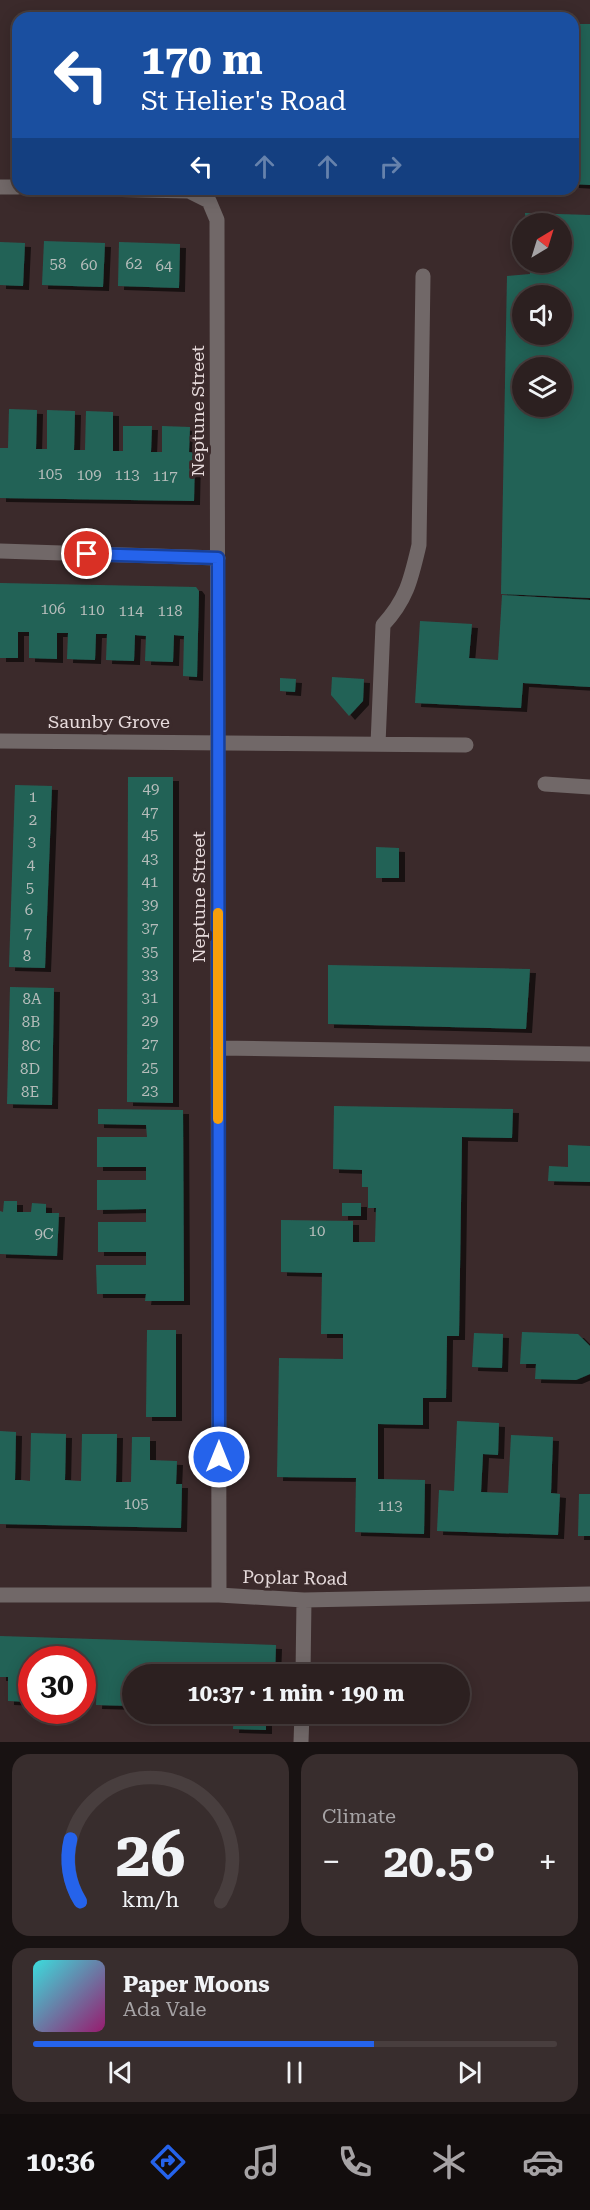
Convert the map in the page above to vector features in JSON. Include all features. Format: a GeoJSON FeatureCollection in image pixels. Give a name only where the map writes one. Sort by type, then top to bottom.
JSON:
{"type":"FeatureCollection","features":[{"type":"Feature","properties":{"kind":"street","name":"Neptune Street"},"geometry":{"type":"LineString","coordinates":[[197,195],[209,201],[217,220],[219,1595]]}},
{"type":"Feature","properties":{"kind":"street"},"geometry":{"type":"LineString","coordinates":[[378,744],[383,625],[397,610],[409,586],[419,545],[423,276]]}},
{"type":"Feature","properties":{"kind":"street"},"geometry":{"type":"LineString","coordinates":[[0,550],[218,558]]}},
{"type":"Feature","properties":{"kind":"street","name":"Saunby Grove"},"geometry":{"type":"LineString","coordinates":[[0,741],[466,745]]}},
{"type":"Feature","properties":{"kind":"street"},"geometry":{"type":"LineString","coordinates":[[545,784],[590,787]]}},
{"type":"Feature","properties":{"kind":"street"},"geometry":{"type":"LineString","coordinates":[[218,1048],[590,1054]]}},
{"type":"Feature","properties":{"kind":"street","name":"Poplar Road"},"geometry":{"type":"LineString","coordinates":[[0,1595],[219,1595],[304,1600],[590,1594]]}},
{"type":"Feature","properties":{"kind":"street"},"geometry":{"type":"LineString","coordinates":[[303,1664],[304,1600]]}},
{"type":"Feature","properties":{"kind":"street"},"geometry":{"type":"LineString","coordinates":[[301,1742],[302,1724]]}},
{"type":"Feature","properties":{"kind":"building"},"geometry":{"type":"Polygon","coordinates":[[[579,24],[590,24],[590,185],[579,184],[579,24]]]}},
{"type":"Feature","properties":{"kind":"building"},"geometry":{"type":"Polygon","coordinates":[[[572,214],[590,215],[590,598],[501,594],[507,276],[572,273],[572,214]]]}},
{"type":"Feature","properties":{"kind":"building"},"geometry":{"type":"Polygon","coordinates":[[[44,241],[105,243],[103,287],[42,285],[44,241]]]}},
{"type":"Feature","properties":{"kind":"building"},"geometry":{"type":"Polygon","coordinates":[[[0,242],[25,243],[23,286],[0,285],[0,242]]]}},
{"type":"Feature","properties":{"kind":"building"},"geometry":{"type":"Polygon","coordinates":[[[119,242],[180,244],[179,288],[118,286],[119,242]]]}},
{"type":"Feature","properties":{"kind":"building"},"geometry":{"type":"Polygon","coordinates":[[[9,409],[37,410],[36,449],[47,449],[47,410],[75,411],[74,450],[85,450],[86,411],[113,412],[113,451],[123,451],[123,426],[152,426],[151,452],[162,452],[162,426],[190,427],[189,452],[195,453],[194,501],[0,498],[0,448],[8,448],[9,409]]]}},
{"type":"Feature","properties":{"kind":"building"},"geometry":{"type":"Polygon","coordinates":[[[0,583],[196,587],[199,591],[197,677],[183,676],[184,636],[174,635],[173,662],[145,661],[146,636],[135,635],[134,661],[106,660],[107,634],[96,634],[95,660],[67,659],[68,633],[57,633],[57,659],[29,658],[29,632],[18,632],[18,658],[0,658],[0,583]]]}},
{"type":"Feature","properties":{"kind":"building"},"geometry":{"type":"Polygon","coordinates":[[[502,595],[590,600],[590,687],[523,683],[521,708],[415,703],[420,621],[472,624],[469,658],[498,660],[502,595]]]}},
{"type":"Feature","properties":{"kind":"building"},"geometry":{"type":"Polygon","coordinates":[[[332,677],[364,679],[363,701],[349,716],[331,695],[332,677]]]}},
{"type":"Feature","properties":{"kind":"building"},"geometry":{"type":"Polygon","coordinates":[[[280,678],[296,679],[295,692],[280,691],[280,678]]]}},
{"type":"Feature","properties":{"kind":"building"},"geometry":{"type":"Polygon","coordinates":[[[128,777],[173,777],[173,1103],[127,1102],[128,777]]]}},
{"type":"Feature","properties":{"kind":"building"},"geometry":{"type":"Polygon","coordinates":[[[15,785],[52,786],[45,968],[9,967],[15,785]]]}},
{"type":"Feature","properties":{"kind":"building"},"geometry":{"type":"Polygon","coordinates":[[[376,847],[399,848],[399,878],[376,878],[376,847]]]}},
{"type":"Feature","properties":{"kind":"building"},"geometry":{"type":"Polygon","coordinates":[[[328,965],[530,969],[526,1029],[328,1024],[328,965]]]}},
{"type":"Feature","properties":{"kind":"building"},"geometry":{"type":"Polygon","coordinates":[[[10,987],[54,988],[52,1105],[7,1104],[10,987]]]}},
{"type":"Feature","properties":{"kind":"building"},"geometry":{"type":"Polygon","coordinates":[[[334,1106],[513,1109],[512,1138],[462,1137],[459,1336],[447,1336],[446,1398],[423,1398],[423,1425],[378,1424],[378,1479],[425,1480],[424,1534],[355,1532],[356,1478],[277,1477],[279,1358],[343,1359],[343,1334],[321,1334],[322,1273],[281,1272],[281,1220],[353,1221],[353,1242],[375,1242],[376,1208],[368,1208],[368,1187],[362,1187],[362,1170],[333,1169],[334,1106]]]}},
{"type":"Feature","properties":{"kind":"building"},"geometry":{"type":"Polygon","coordinates":[[[98,1109],[183,1110],[184,1301],[145,1301],[146,1294],[97,1294],[96,1265],[146,1265],[146,1252],[98,1252],[98,1222],[146,1222],[146,1209],[97,1210],[97,1180],[146,1180],[146,1167],[97,1167],[97,1137],[147,1137],[146,1125],[98,1124],[98,1109]]]}},
{"type":"Feature","properties":{"kind":"building"},"geometry":{"type":"Polygon","coordinates":[[[568,1145],[590,1146],[590,1182],[548,1181],[549,1166],[568,1167],[568,1145]]]}},
{"type":"Feature","properties":{"kind":"building"},"geometry":{"type":"Polygon","coordinates":[[[4,1201],[17,1201],[17,1212],[31,1212],[32,1203],[46,1204],[46,1213],[59,1213],[57,1256],[0,1254],[0,1211],[3,1212],[4,1201]]]}},
{"type":"Feature","properties":{"kind":"building"},"geometry":{"type":"Polygon","coordinates":[[[342,1203],[361,1203],[361,1216],[342,1216],[342,1203]]]}},
{"type":"Feature","properties":{"kind":"building"},"geometry":{"type":"Polygon","coordinates":[[[147,1330],[176,1330],[176,1417],[146,1417],[147,1330]]]}},
{"type":"Feature","properties":{"kind":"building"},"geometry":{"type":"Polygon","coordinates":[[[522,1332],[578,1334],[590,1346],[590,1374],[576,1380],[535,1379],[536,1364],[520,1364],[522,1332]]]}},
{"type":"Feature","properties":{"kind":"building"},"geometry":{"type":"Polygon","coordinates":[[[474,1333],[503,1334],[502,1368],[472,1367],[474,1333]]]}},
{"type":"Feature","properties":{"kind":"building"},"geometry":{"type":"Polygon","coordinates":[[[457,1421],[499,1423],[498,1455],[483,1454],[481,1492],[508,1493],[511,1435],[553,1437],[551,1493],[560,1494],[558,1535],[437,1531],[439,1490],[454,1491],[457,1421]]]}},
{"type":"Feature","properties":{"kind":"building"},"geometry":{"type":"Polygon","coordinates":[[[0,1431],[16,1432],[15,1480],[30,1481],[31,1433],[66,1434],[65,1480],[81,1481],[82,1434],[117,1434],[116,1482],[131,1482],[132,1437],[150,1437],[150,1460],[177,1461],[176,1484],[182,1484],[181,1528],[0,1524],[0,1431]]]}},
{"type":"Feature","properties":{"kind":"building"},"geometry":{"type":"Polygon","coordinates":[[[579,1494],[590,1494],[590,1536],[578,1536],[579,1494]]]}},
{"type":"Feature","properties":{"kind":"building"},"geometry":{"type":"Polygon","coordinates":[[[0,1636],[276,1645],[275,1664],[122,1664],[122,1706],[96,1705],[96,1646],[18,1646],[18,1701],[8,1701],[8,1677],[0,1677],[0,1636]]]}},
{"type":"Feature","properties":{"kind":"building"},"geometry":{"type":"Polygon","coordinates":[[[233,1724],[266,1724],[266,1730],[233,1729],[233,1724]]]}},
{"type":"Feature","properties":{"kind":"slow traffic"},"geometry":{"type":"LineString","coordinates":[[218,913],[218,1119]]}},
{"type":"Feature","properties":{"kind":"route"},"geometry":{"type":"LineString","coordinates":[[87,554],[218,558],[219,1457]]}}]}
